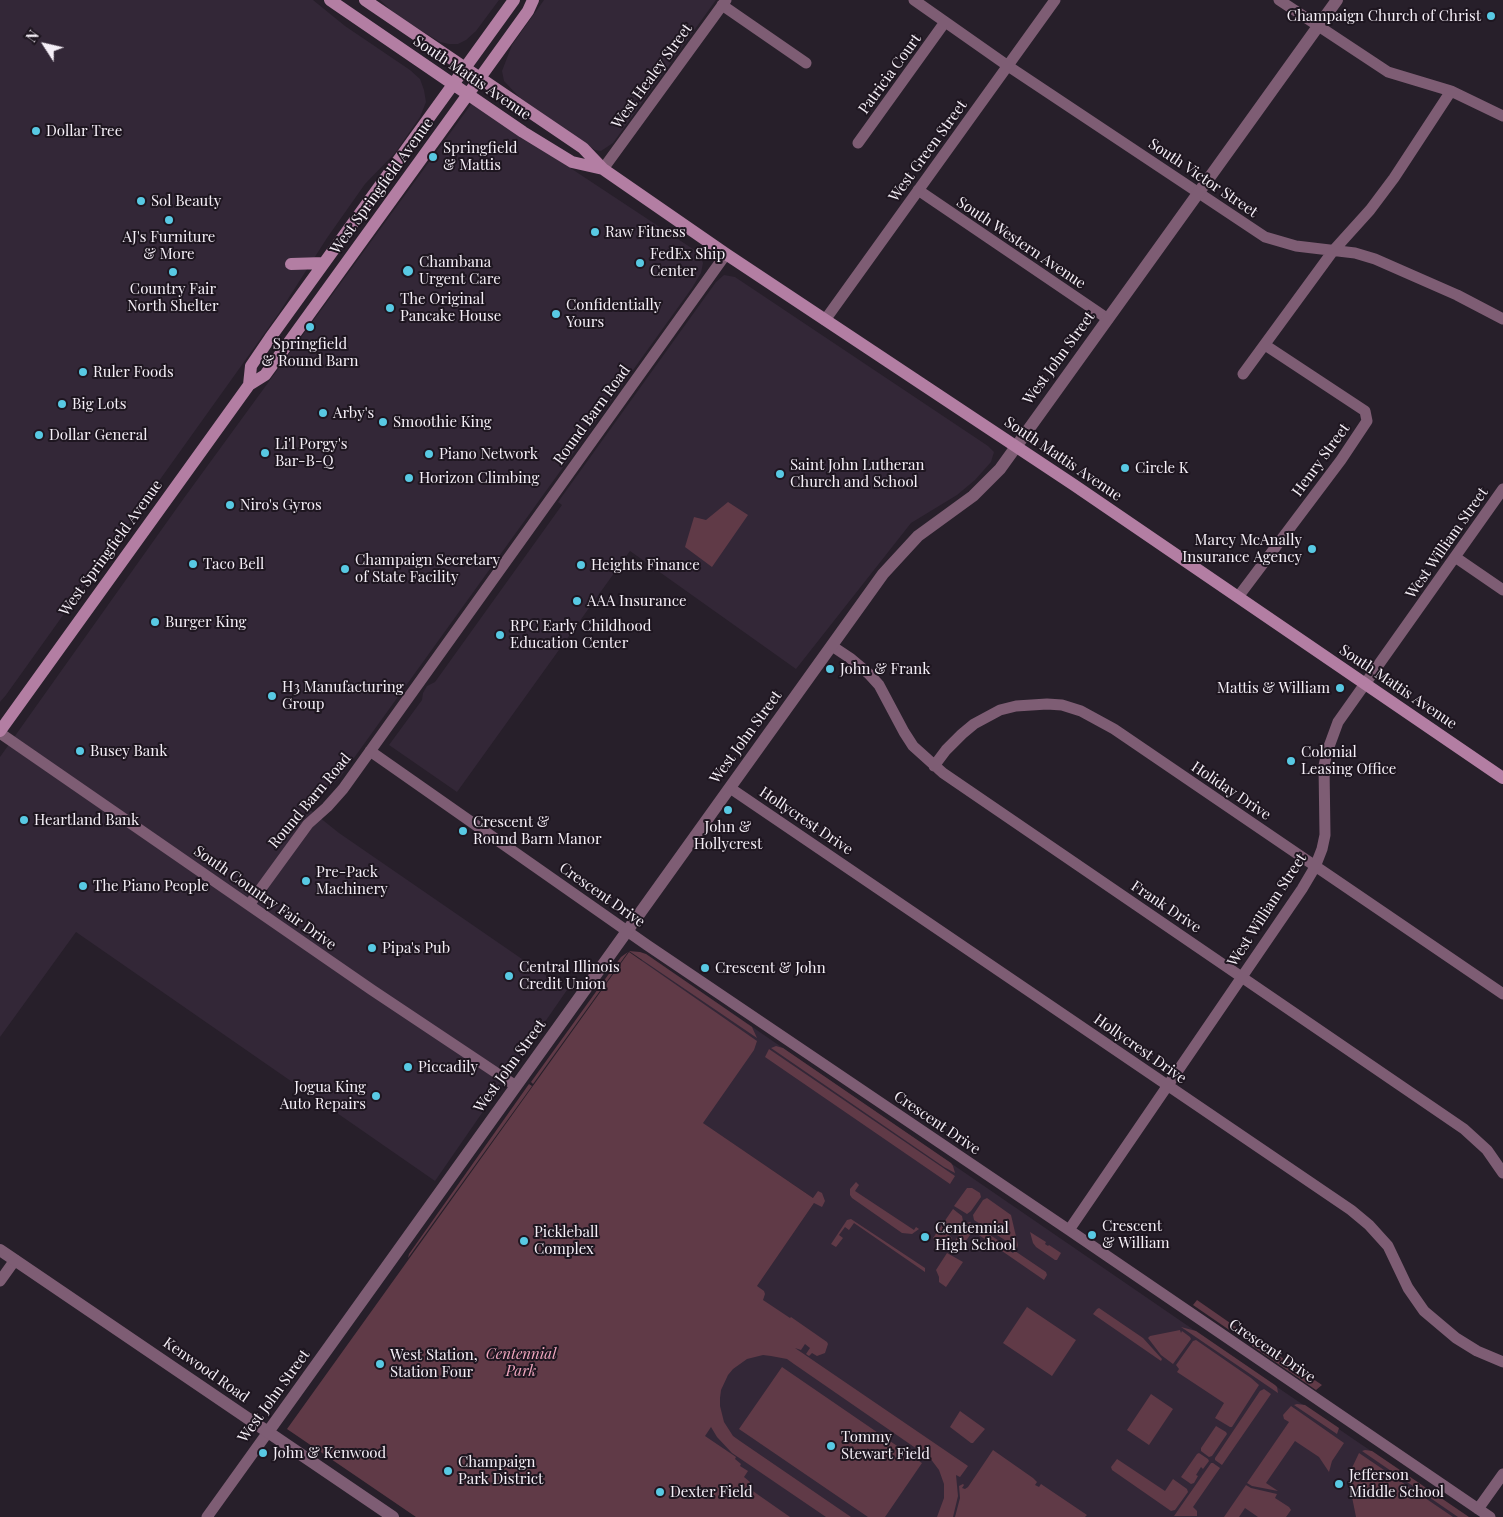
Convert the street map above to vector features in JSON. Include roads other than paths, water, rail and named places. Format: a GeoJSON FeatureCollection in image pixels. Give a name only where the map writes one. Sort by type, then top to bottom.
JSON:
{"type":"FeatureCollection","features":[{"type":"Feature","properties":{"kind":"main road","name":"South Mattis Avenue"},"geometry":{"type":"LineString","coordinates":[[330,0],[523,132],[572,162],[603,170]]}},
{"type":"Feature","properties":{"kind":"main road","name":"South Mattis Avenue"},"geometry":{"type":"LineString","coordinates":[[365,0],[583,148],[603,170],[1016,446],[1503,778]]}},
{"type":"Feature","properties":{"kind":"main road","name":"West Springfield Avenue"},"geometry":{"type":"LineString","coordinates":[[249,385],[251,366],[514,0]]}},
{"type":"Feature","properties":{"kind":"main road","name":"West Springfield Avenue"},"geometry":{"type":"LineString","coordinates":[[0,732],[249,385],[265,375],[481,78],[534,0]]}},
{"type":"Feature","properties":{"kind":"main road"},"geometry":{"type":"LineString","coordinates":[[290,264],[324,263]]}},
{"type":"Feature","properties":{"kind":"street","name":"South Victor Street"},"geometry":{"type":"LineString","coordinates":[[914,0],[1008,66],[1265,237],[1296,246],[1355,253],[1375,259],[1457,295],[1503,320]]}},
{"type":"Feature","properties":{"kind":"street","name":"West Green Street"},"geometry":{"type":"LineString","coordinates":[[825,320],[1055,0]]}},
{"type":"Feature","properties":{"kind":"street"},"geometry":{"type":"LineString","coordinates":[[1278,0],[1388,72],[1451,91],[1503,116]]}},
{"type":"Feature","properties":{"kind":"street","name":"West John Street"},"geometry":{"type":"LineString","coordinates":[[206,1517],[883,574],[901,552],[933,524],[973,496],[990,480],[1108,320],[1197,192],[1337,0]]}},
{"type":"Feature","properties":{"kind":"street"},"geometry":{"type":"LineString","coordinates":[[724,2],[806,63]]}},
{"type":"Feature","properties":{"kind":"street","name":"West Healey Street"},"geometry":{"type":"LineString","coordinates":[[603,170],[724,2]]}},
{"type":"Feature","properties":{"kind":"street","name":"Patricia Court"},"geometry":{"type":"LineString","coordinates":[[858,143],[945,22]]}},
{"type":"Feature","properties":{"kind":"street"},"geometry":{"type":"LineString","coordinates":[[1243,374],[1333,251],[1370,210],[1394,178],[1451,91]]}},
{"type":"Feature","properties":{"kind":"street","name":"South Western Avenue"},"geometry":{"type":"LineString","coordinates":[[918,190],[1108,320]]}},
{"type":"Feature","properties":{"kind":"street","name":"Round Barn Road"},"geometry":{"type":"LineString","coordinates":[[249,905],[296,839],[308,824],[327,807],[370,751],[726,254]]}},
{"type":"Feature","properties":{"kind":"street","name":"Henry Street"},"geometry":{"type":"LineString","coordinates":[[1238,597],[1367,421],[1365,411],[1265,345]]}},
{"type":"Feature","properties":{"kind":"street","name":"West William Street"},"geometry":{"type":"LineString","coordinates":[[1069,1230],[1302,889],[1322,849],[1325,835],[1324,766],[1338,722],[1503,489]]}},
{"type":"Feature","properties":{"kind":"street"},"geometry":{"type":"LineString","coordinates":[[1455,557],[1503,590]]}},
{"type":"Feature","properties":{"kind":"street","name":"Frank Drive"},"geometry":{"type":"LineString","coordinates":[[832,646],[870,674],[879,685],[913,746],[934,766],[1464,1128],[1487,1150],[1503,1173]]}},
{"type":"Feature","properties":{"kind":"street","name":"Holiday Drive"},"geometry":{"type":"LineString","coordinates":[[934,766],[946,750],[962,734],[987,716],[1016,706],[1047,704],[1062,705],[1080,711],[1114,729],[1503,994]]}},
{"type":"Feature","properties":{"kind":"street","name":"South Country Fair Drive"},"geometry":{"type":"LineString","coordinates":[[0,732],[249,905],[516,1086]]}},
{"type":"Feature","properties":{"kind":"street","name":"Crescent Drive"},"geometry":{"type":"LineString","coordinates":[[370,751],[627,931],[1490,1517]]}},
{"type":"Feature","properties":{"kind":"street","name":"Hollycrest Drive"},"geometry":{"type":"LineString","coordinates":[[730,788],[1351,1210],[1378,1234],[1388,1246],[1408,1288],[1424,1311],[1456,1338],[1503,1362]]}},
{"type":"Feature","properties":{"kind":"street","name":"Kenwood Road"},"geometry":{"type":"LineString","coordinates":[[0,1250],[393,1517]]}},
{"type":"Feature","properties":{"kind":"street"},"geometry":{"type":"LineString","coordinates":[[0,1281],[15,1260]]}},
{"type":"Feature","properties":{"kind":"street"},"geometry":{"type":"LineString","coordinates":[[1478,1509],[1503,1474]]}},
{"type":"Feature","properties":{"kind":"place","name":"Champaign Church of Christ"},"geometry":{"type":"Point","coordinates":[1491,16]}},
{"type":"Feature","properties":{"kind":"place","name":"Dollar Tree"},"geometry":{"type":"Point","coordinates":[36,131]}},
{"type":"Feature","properties":{"kind":"place","name":"Springfield & Mattis"},"geometry":{"type":"Point","coordinates":[433,157]}},
{"type":"Feature","properties":{"kind":"place","name":"Sol Beauty"},"geometry":{"type":"Point","coordinates":[141,201]}},
{"type":"Feature","properties":{"kind":"place","name":"AJ's Furniture & More"},"geometry":{"type":"Point","coordinates":[169,220]}},
{"type":"Feature","properties":{"kind":"place","name":"Raw Fitness"},"geometry":{"type":"Point","coordinates":[595,232]}},
{"type":"Feature","properties":{"kind":"place","name":"FedEx Ship Center"},"geometry":{"type":"Point","coordinates":[640,263]}},
{"type":"Feature","properties":{"kind":"place","name":"Chambana Urgent Care"},"geometry":{"type":"Point","coordinates":[408,271]}},
{"type":"Feature","properties":{"kind":"place","name":"Country Fair North Shelter"},"geometry":{"type":"Point","coordinates":[173,272]}},
{"type":"Feature","properties":{"kind":"place","name":"The Original Pancake House"},"geometry":{"type":"Point","coordinates":[390,308]}},
{"type":"Feature","properties":{"kind":"place","name":"Confidentially Yours"},"geometry":{"type":"Point","coordinates":[556,314]}},
{"type":"Feature","properties":{"kind":"place","name":"Springfield & Round Barn"},"geometry":{"type":"Point","coordinates":[310,327]}},
{"type":"Feature","properties":{"kind":"place","name":"Ruler Foods"},"geometry":{"type":"Point","coordinates":[83,372]}},
{"type":"Feature","properties":{"kind":"place","name":"Big Lots"},"geometry":{"type":"Point","coordinates":[62,404]}},
{"type":"Feature","properties":{"kind":"place","name":"Arby's"},"geometry":{"type":"Point","coordinates":[323,413]}},
{"type":"Feature","properties":{"kind":"place","name":"Smoothie King"},"geometry":{"type":"Point","coordinates":[383,422]}},
{"type":"Feature","properties":{"kind":"place","name":"Dollar General"},"geometry":{"type":"Point","coordinates":[39,435]}},
{"type":"Feature","properties":{"kind":"place","name":"Li'l Porgy's Bar-B-Q"},"geometry":{"type":"Point","coordinates":[265,453]}},
{"type":"Feature","properties":{"kind":"place","name":"Piano Network"},"geometry":{"type":"Point","coordinates":[429,454]}},
{"type":"Feature","properties":{"kind":"place","name":"Circle K"},"geometry":{"type":"Point","coordinates":[1125,468]}},
{"type":"Feature","properties":{"kind":"place","name":"Saint John Lutheran Church and School"},"geometry":{"type":"Point","coordinates":[780,474]}},
{"type":"Feature","properties":{"kind":"place","name":"Horizon Climbing"},"geometry":{"type":"Point","coordinates":[409,478]}},
{"type":"Feature","properties":{"kind":"place","name":"Niro's Gyros"},"geometry":{"type":"Point","coordinates":[230,505]}},
{"type":"Feature","properties":{"kind":"place","name":"Marcy McAnally Insurance Agency"},"geometry":{"type":"Point","coordinates":[1312,549]}},
{"type":"Feature","properties":{"kind":"place","name":"Taco Bell"},"geometry":{"type":"Point","coordinates":[193,564]}},
{"type":"Feature","properties":{"kind":"place","name":"Heights Finance"},"geometry":{"type":"Point","coordinates":[581,565]}},
{"type":"Feature","properties":{"kind":"place","name":"Champaign Secretary of State Facility"},"geometry":{"type":"Point","coordinates":[345,569]}},
{"type":"Feature","properties":{"kind":"place","name":"AAA Insurance"},"geometry":{"type":"Point","coordinates":[577,601]}},
{"type":"Feature","properties":{"kind":"place","name":"Burger King"},"geometry":{"type":"Point","coordinates":[155,622]}},
{"type":"Feature","properties":{"kind":"place","name":"RPC Early Childhood Education Center"},"geometry":{"type":"Point","coordinates":[500,635]}},
{"type":"Feature","properties":{"kind":"place","name":"John & Frank"},"geometry":{"type":"Point","coordinates":[830,669]}},
{"type":"Feature","properties":{"kind":"place","name":"Mattis & William"},"geometry":{"type":"Point","coordinates":[1340,688]}},
{"type":"Feature","properties":{"kind":"place","name":"H3 Manufacturing Group"},"geometry":{"type":"Point","coordinates":[272,696]}},
{"type":"Feature","properties":{"kind":"place","name":"Busey Bank"},"geometry":{"type":"Point","coordinates":[80,751]}},
{"type":"Feature","properties":{"kind":"place","name":"Colonial Leasing Office"},"geometry":{"type":"Point","coordinates":[1291,761]}},
{"type":"Feature","properties":{"kind":"place","name":"John & Hollycrest"},"geometry":{"type":"Point","coordinates":[728,810]}},
{"type":"Feature","properties":{"kind":"place","name":"Heartland Bank"},"geometry":{"type":"Point","coordinates":[24,820]}},
{"type":"Feature","properties":{"kind":"place","name":"Crescent & Round Barn Manor"},"geometry":{"type":"Point","coordinates":[463,831]}},
{"type":"Feature","properties":{"kind":"place","name":"Pre-Pack Machinery"},"geometry":{"type":"Point","coordinates":[306,881]}},
{"type":"Feature","properties":{"kind":"place","name":"The Piano People"},"geometry":{"type":"Point","coordinates":[83,886]}},
{"type":"Feature","properties":{"kind":"place","name":"Pipa's Pub"},"geometry":{"type":"Point","coordinates":[372,948]}},
{"type":"Feature","properties":{"kind":"place","name":"Crescent & John"},"geometry":{"type":"Point","coordinates":[705,968]}},
{"type":"Feature","properties":{"kind":"place","name":"Central Illinois Credit Union"},"geometry":{"type":"Point","coordinates":[509,976]}},
{"type":"Feature","properties":{"kind":"place","name":"Piccadily"},"geometry":{"type":"Point","coordinates":[408,1067]}},
{"type":"Feature","properties":{"kind":"place","name":"Jogua King Auto Repairs"},"geometry":{"type":"Point","coordinates":[376,1096]}},
{"type":"Feature","properties":{"kind":"place","name":"Crescent & William"},"geometry":{"type":"Point","coordinates":[1092,1235]}},
{"type":"Feature","properties":{"kind":"place","name":"Centennial High School"},"geometry":{"type":"Point","coordinates":[925,1237]}},
{"type":"Feature","properties":{"kind":"place","name":"Pickleball Complex"},"geometry":{"type":"Point","coordinates":[524,1241]}},
{"type":"Feature","properties":{"kind":"place","name":"West Station, Station Four"},"geometry":{"type":"Point","coordinates":[380,1364]}},
{"type":"Feature","properties":{"kind":"place","name":"Tommy Stewart Field"},"geometry":{"type":"Point","coordinates":[831,1446]}},
{"type":"Feature","properties":{"kind":"place","name":"John & Kenwood"},"geometry":{"type":"Point","coordinates":[263,1453]}},
{"type":"Feature","properties":{"kind":"place","name":"Champaign Park District"},"geometry":{"type":"Point","coordinates":[448,1471]}},
{"type":"Feature","properties":{"kind":"place","name":"Jefferson Middle School"},"geometry":{"type":"Point","coordinates":[1339,1484]}},
{"type":"Feature","properties":{"kind":"place","name":"Dexter Field"},"geometry":{"type":"Point","coordinates":[660,1492]}},
{"type":"Feature","properties":{"kind":"park label","name":"Centennial Park"},"geometry":{"type":"Point","coordinates":[521,1362]}}]}
